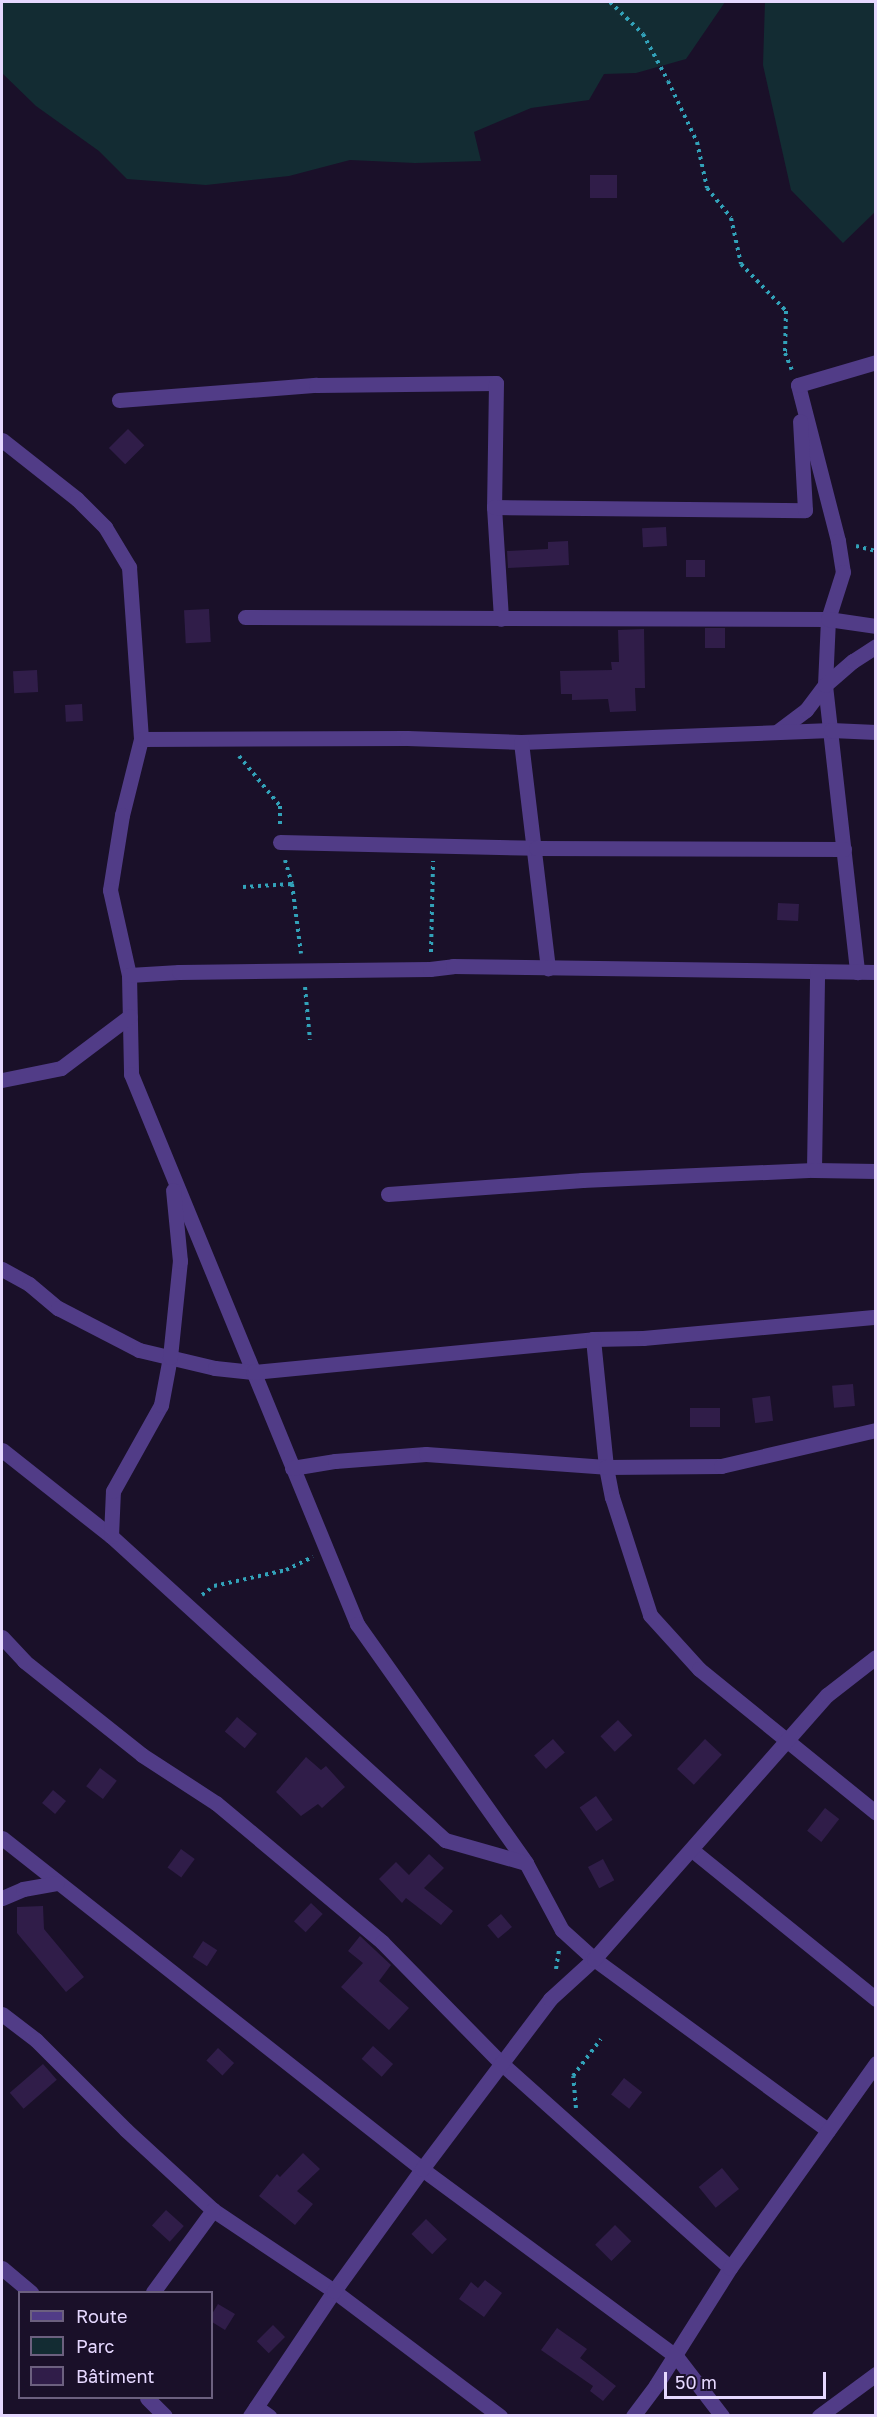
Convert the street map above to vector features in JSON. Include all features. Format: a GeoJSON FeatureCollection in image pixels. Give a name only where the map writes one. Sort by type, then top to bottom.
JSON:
{"type":"FeatureCollection","features":[{"type":"Feature","properties":{"kind":"street"},"geometry":{"type":"LineString","coordinates":[[798,386],[876,362]]}},
{"type":"Feature","properties":{"kind":"street"},"geometry":{"type":"LineString","coordinates":[[119,400],[316,386],[496,383],[494,507],[501,619]]}},
{"type":"Feature","properties":{"kind":"street"},"geometry":{"type":"LineString","coordinates":[[494,507],[805,510],[798,386]]}},
{"type":"Feature","properties":{"kind":"street"},"geometry":{"type":"LineString","coordinates":[[798,386],[838,541],[843,572],[828,619],[825,685],[857,972]]}},
{"type":"Feature","properties":{"kind":"street"},"geometry":{"type":"LineString","coordinates":[[2,440],[77,499],[105,527],[129,567],[141,739],[122,814],[110,890],[129,975],[131,1074],[357,1624],[526,1863],[562,1930],[594,1959],[828,2130]]}},
{"type":"Feature","properties":{"kind":"street"},"geometry":{"type":"LineString","coordinates":[[245,617],[828,619],[876,626]]}},
{"type":"Feature","properties":{"kind":"street"},"geometry":{"type":"LineString","coordinates":[[778,731],[806,710],[825,685],[853,661],[876,646]]}},
{"type":"Feature","properties":{"kind":"street"},"geometry":{"type":"LineString","coordinates":[[141,739],[407,738],[521,742],[778,731],[876,732]]}},
{"type":"Feature","properties":{"kind":"street"},"geometry":{"type":"LineString","coordinates":[[521,742],[536,848],[548,968]]}},
{"type":"Feature","properties":{"kind":"street"},"geometry":{"type":"LineString","coordinates":[[280,842],[536,848],[844,849]]}},
{"type":"Feature","properties":{"kind":"street"},"geometry":{"type":"LineString","coordinates":[[129,975],[179,972],[430,969],[453,966],[876,972]]}},
{"type":"Feature","properties":{"kind":"street"},"geometry":{"type":"LineString","coordinates":[[814,1170],[817,972]]}},
{"type":"Feature","properties":{"kind":"street"},"geometry":{"type":"LineString","coordinates":[[2,1080],[61,1068],[130,1016]]}},
{"type":"Feature","properties":{"kind":"street"},"geometry":{"type":"LineString","coordinates":[[388,1194],[582,1180],[814,1170],[876,1171]]}},
{"type":"Feature","properties":{"kind":"street"},"geometry":{"type":"LineString","coordinates":[[111,1536],[113,1491],[161,1405],[171,1357],[180,1261],[171,1172]]}},
{"type":"Feature","properties":{"kind":"street"},"geometry":{"type":"LineString","coordinates":[[2,1269],[29,1284],[68,1313],[139,1350],[215,1368],[253,1372],[593,1339],[643,1338],[876,1317]]}},
{"type":"Feature","properties":{"kind":"street"},"geometry":{"type":"LineString","coordinates":[[593,1339],[606,1467],[612,1497],[650,1615],[699,1669],[876,1813]]}},
{"type":"Feature","properties":{"kind":"street"},"geometry":{"type":"LineString","coordinates":[[292,1468],[345,1460],[426,1454],[606,1467],[721,1466],[876,1430]]}},
{"type":"Feature","properties":{"kind":"street"},"geometry":{"type":"LineString","coordinates":[[2,1450],[111,1536],[446,1840],[526,1863]]}},
{"type":"Feature","properties":{"kind":"street"},"geometry":{"type":"LineString","coordinates":[[2,1637],[24,1661],[142,1755],[216,1803],[382,1942],[501,2063],[730,2268]]}},
{"type":"Feature","properties":{"kind":"street"},"geometry":{"type":"LineString","coordinates":[[269,2415],[253,2411],[334,2291],[422,2169],[550,2000],[594,1959],[826,1695],[876,1657]]}},
{"type":"Feature","properties":{"kind":"street"},"geometry":{"type":"LineString","coordinates":[[2,1838],[56,1884],[422,2169],[676,2356],[722,2415]]}},
{"type":"Feature","properties":{"kind":"street"},"geometry":{"type":"LineString","coordinates":[[692,1850],[876,1999]]}},
{"type":"Feature","properties":{"kind":"street"},"geometry":{"type":"LineString","coordinates":[[2,1898],[23,1889],[56,1884]]}},
{"type":"Feature","properties":{"kind":"street"},"geometry":{"type":"LineString","coordinates":[[2,2014],[44,2048],[126,2130],[213,2210],[334,2291],[500,2415]]}},
{"type":"Feature","properties":{"kind":"street"},"geometry":{"type":"LineString","coordinates":[[633,2415],[676,2356],[730,2268],[876,2063]]}},
{"type":"Feature","properties":{"kind":"street"},"geometry":{"type":"LineString","coordinates":[[154,2291],[213,2210]]}},
{"type":"Feature","properties":{"kind":"street"},"geometry":{"type":"LineString","coordinates":[[2,2268],[29,2291]]}},
{"type":"Feature","properties":{"kind":"street"},"geometry":{"type":"LineString","coordinates":[[819,2415],[876,2374]]}},
{"type":"Feature","properties":{"kind":"street"},"geometry":{"type":"LineString","coordinates":[[149,2399],[165,2415]]}},
{"type":"Feature","properties":{"kind":"path"},"geometry":{"type":"LineString","coordinates":[[610,2],[643,34],[668,81],[697,142],[707,188],[731,218],[741,264],[786,311],[785,353],[798,386]]}},
{"type":"Feature","properties":{"kind":"path"},"geometry":{"type":"LineString","coordinates":[[221,738],[251,768],[280,806],[280,842],[292,884],[310,1040]]}},
{"type":"Feature","properties":{"kind":"path"},"geometry":{"type":"LineString","coordinates":[[430,969],[434,845]]}},
{"type":"Feature","properties":{"kind":"path"},"geometry":{"type":"LineString","coordinates":[[243,887],[292,884]]}},
{"type":"Feature","properties":{"kind":"path"},"geometry":{"type":"LineString","coordinates":[[189,1606],[214,1586],[286,1570],[327,1551]]}},
{"type":"Feature","properties":{"kind":"path"},"geometry":{"type":"LineString","coordinates":[[550,2000],[562,1930]]}},
{"type":"Feature","properties":{"kind":"path"},"geometry":{"type":"LineString","coordinates":[[576,2130],[577,2096],[573,2076],[601,2038]]}},
{"type":"Feature","properties":{"kind":"green space"},"geometry":{"type":"Polygon","coordinates":[[[2,2],[725,2],[686,59],[636,73],[604,74],[589,100],[531,108],[474,132],[481,161],[415,163],[350,160],[289,176],[206,185],[127,179],[99,151],[36,106],[2,73],[2,2]]]}},
{"type":"Feature","properties":{"kind":"green space"},"geometry":{"type":"Polygon","coordinates":[[[765,2],[875,2],[875,212],[843,243],[791,190],[763,65],[765,2]]]}},
{"type":"Feature","properties":{"kind":"building"},"geometry":{"type":"Polygon","coordinates":[[[590,175],[617,175],[617,198],[590,198],[590,175]]]}},
{"type":"Feature","properties":{"kind":"building"},"geometry":{"type":"Polygon","coordinates":[[[128,429],[144,445],[125,464],[109,448],[128,429]]]}},
{"type":"Feature","properties":{"kind":"building"},"geometry":{"type":"Polygon","coordinates":[[[666,527],[667,546],[643,547],[642,528],[666,527]]]}},
{"type":"Feature","properties":{"kind":"building"},"geometry":{"type":"Polygon","coordinates":[[[568,541],[569,565],[508,568],[507,551],[548,549],[548,542],[568,541]]]}},
{"type":"Feature","properties":{"kind":"building"},"geometry":{"type":"Polygon","coordinates":[[[686,560],[705,560],[705,577],[686,577],[686,560]]]}},
{"type":"Feature","properties":{"kind":"building"},"geometry":{"type":"Polygon","coordinates":[[[209,609],[211,642],[186,643],[184,610],[209,609]]]}},
{"type":"Feature","properties":{"kind":"building"},"geometry":{"type":"Polygon","coordinates":[[[705,628],[725,628],[725,648],[705,648],[705,628]]]}},
{"type":"Feature","properties":{"kind":"building"},"geometry":{"type":"Polygon","coordinates":[[[644,629],[645,688],[635,688],[636,711],[610,712],[608,699],[572,700],[572,694],[561,694],[560,671],[612,670],[611,662],[619,662],[618,630],[644,629]]]}},
{"type":"Feature","properties":{"kind":"building"},"geometry":{"type":"Polygon","coordinates":[[[37,670],[38,692],[14,693],[13,671],[37,670]]]}},
{"type":"Feature","properties":{"kind":"building"},"geometry":{"type":"Polygon","coordinates":[[[82,704],[83,721],[66,722],[65,705],[82,704]]]}},
{"type":"Feature","properties":{"kind":"building"},"geometry":{"type":"Polygon","coordinates":[[[778,903],[799,904],[798,921],[777,920],[778,903]]]}},
{"type":"Feature","properties":{"kind":"building"},"geometry":{"type":"Polygon","coordinates":[[[853,1384],[855,1406],[834,1408],[832,1386],[853,1384]]]}},
{"type":"Feature","properties":{"kind":"building"},"geometry":{"type":"Polygon","coordinates":[[[770,1396],[773,1421],[755,1423],[752,1398],[770,1396]]]}},
{"type":"Feature","properties":{"kind":"building"},"geometry":{"type":"Polygon","coordinates":[[[690,1408],[720,1408],[720,1427],[690,1427],[690,1408]]]}},
{"type":"Feature","properties":{"kind":"building"},"geometry":{"type":"Polygon","coordinates":[[[237,1717],[257,1734],[245,1748],[225,1732],[237,1717]]]}},
{"type":"Feature","properties":{"kind":"building"},"geometry":{"type":"Polygon","coordinates":[[[618,1720],[632,1735],[615,1752],[600,1736],[618,1720]]]}},
{"type":"Feature","properties":{"kind":"building"},"geometry":{"type":"Polygon","coordinates":[[[553,1739],[565,1753],[546,1769],[534,1755],[553,1739]]]}},
{"type":"Feature","properties":{"kind":"building"},"geometry":{"type":"Polygon","coordinates":[[[705,1739],[722,1755],[694,1785],[677,1769],[705,1739]]]}},
{"type":"Feature","properties":{"kind":"building"},"geometry":{"type":"Polygon","coordinates":[[[306,1757],[321,1770],[326,1766],[345,1787],[322,1808],[318,1804],[301,1816],[276,1792],[306,1757]]]}},
{"type":"Feature","properties":{"kind":"building"},"geometry":{"type":"Polygon","coordinates":[[[100,1768],[117,1781],[103,1799],[86,1786],[100,1768]]]}},
{"type":"Feature","properties":{"kind":"building"},"geometry":{"type":"Polygon","coordinates":[[[53,1790],[66,1801],[55,1814],[42,1803],[53,1790]]]}},
{"type":"Feature","properties":{"kind":"building"},"geometry":{"type":"Polygon","coordinates":[[[596,1796],[613,1820],[596,1831],[580,1807],[596,1796]]]}},
{"type":"Feature","properties":{"kind":"building"},"geometry":{"type":"Polygon","coordinates":[[[825,1808],[839,1819],[821,1842],[807,1831],[825,1808]]]}},
{"type":"Feature","properties":{"kind":"building"},"geometry":{"type":"Polygon","coordinates":[[[181,1849],[195,1859],[181,1878],[167,1868],[181,1849]]]}},
{"type":"Feature","properties":{"kind":"building"},"geometry":{"type":"Polygon","coordinates":[[[429,1854],[444,1868],[424,1888],[453,1911],[441,1925],[406,1898],[402,1903],[379,1879],[396,1862],[409,1875],[429,1854]]]}},
{"type":"Feature","properties":{"kind":"building"},"geometry":{"type":"Polygon","coordinates":[[[603,1859],[614,1880],[599,1888],[588,1867],[603,1859]]]}},
{"type":"Feature","properties":{"kind":"building"},"geometry":{"type":"Polygon","coordinates":[[[311,1903],[323,1914],[306,1932],[294,1921],[311,1903]]]}},
{"type":"Feature","properties":{"kind":"building"},"geometry":{"type":"Polygon","coordinates":[[[43,1906],[44,1929],[84,1977],[66,1992],[17,1933],[17,1907],[43,1906]]]}},
{"type":"Feature","properties":{"kind":"building"},"geometry":{"type":"Polygon","coordinates":[[[501,1914],[512,1927],[498,1939],[487,1926],[501,1914]]]}},
{"type":"Feature","properties":{"kind":"building"},"geometry":{"type":"Polygon","coordinates":[[[360,1936],[391,1965],[379,1981],[409,2008],[389,2030],[341,1987],[363,1963],[348,1951],[360,1936]]]}},
{"type":"Feature","properties":{"kind":"building"},"geometry":{"type":"Polygon","coordinates":[[[203,1941],[217,1950],[207,1966],[193,1957],[203,1941]]]}},
{"type":"Feature","properties":{"kind":"building"},"geometry":{"type":"Polygon","coordinates":[[[373,2046],[393,2064],[382,2077],[362,2059],[373,2046]]]}},
{"type":"Feature","properties":{"kind":"building"},"geometry":{"type":"Polygon","coordinates":[[[218,2048],[234,2063],[222,2075],[206,2060],[218,2048]]]}},
{"type":"Feature","properties":{"kind":"building"},"geometry":{"type":"Polygon","coordinates":[[[43,2064],[57,2080],[24,2109],[10,2093],[43,2064]]]}},
{"type":"Feature","properties":{"kind":"building"},"geometry":{"type":"Polygon","coordinates":[[[624,2078],[642,2092],[629,2109],[611,2095],[624,2078]]]}},
{"type":"Feature","properties":{"kind":"building"},"geometry":{"type":"Polygon","coordinates":[[[303,2153],[320,2169],[297,2191],[313,2204],[295,2225],[259,2196],[277,2174],[280,2177],[303,2153]]]}},
{"type":"Feature","properties":{"kind":"building"},"geometry":{"type":"Polygon","coordinates":[[[722,2168],[739,2189],[716,2208],[699,2187],[722,2168]]]}},
{"type":"Feature","properties":{"kind":"building"},"geometry":{"type":"Polygon","coordinates":[[[166,2210],[184,2226],[170,2242],[152,2226],[166,2210]]]}},
{"type":"Feature","properties":{"kind":"building"},"geometry":{"type":"Polygon","coordinates":[[[426,2219],[447,2239],[432,2254],[411,2234],[426,2219]]]}},
{"type":"Feature","properties":{"kind":"building"},"geometry":{"type":"Polygon","coordinates":[[[615,2225],[631,2241],[611,2261],[595,2245],[615,2225]]]}},
{"type":"Feature","properties":{"kind":"building"},"geometry":{"type":"Polygon","coordinates":[[[485,2280],[502,2293],[484,2317],[459,2299],[471,2282],[478,2288],[485,2280]]]}},
{"type":"Feature","properties":{"kind":"building"},"geometry":{"type":"Polygon","coordinates":[[[218,2304],[235,2314],[225,2330],[213,2323],[213,2312],[218,2304]]]}},
{"type":"Feature","properties":{"kind":"building"},"geometry":{"type":"Polygon","coordinates":[[[273,2325],[285,2337],[269,2353],[257,2341],[273,2325]]]}},
{"type":"Feature","properties":{"kind":"building"},"geometry":{"type":"Polygon","coordinates":[[[557,2328],[587,2349],[580,2358],[616,2386],[603,2401],[590,2391],[593,2386],[541,2350],[557,2328]]]}}]}
